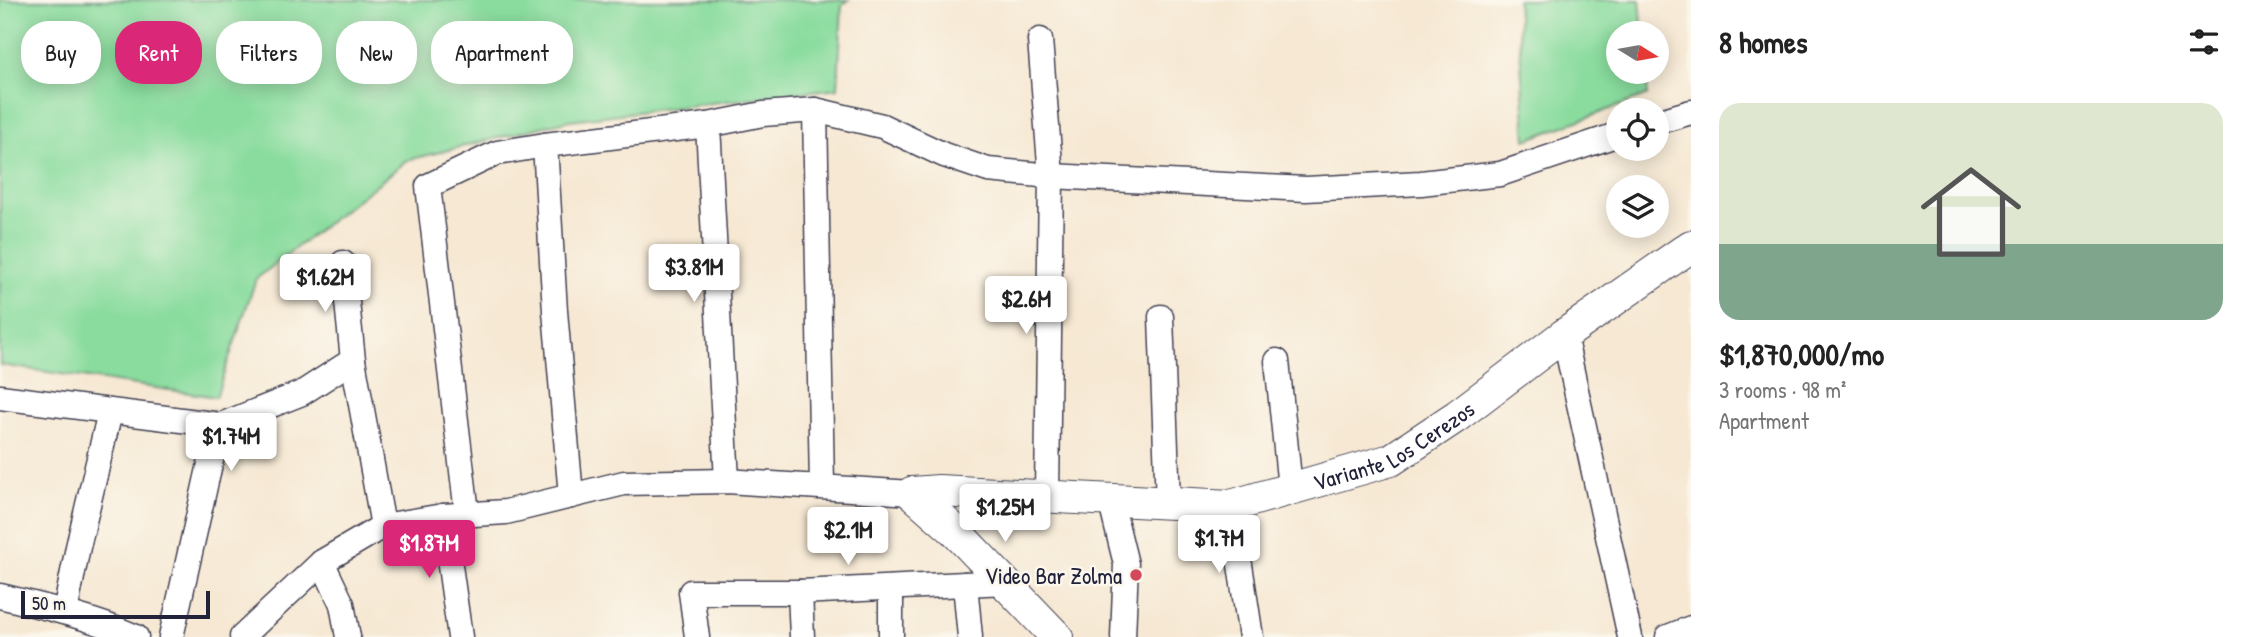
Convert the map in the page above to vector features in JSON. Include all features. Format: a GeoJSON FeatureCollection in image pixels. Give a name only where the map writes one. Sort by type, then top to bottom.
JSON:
{"type":"FeatureCollection","features":[{"type":"Feature","properties":{"kind":"street"},"geometry":{"type":"LineString","coordinates":[[1040,40],[1051,176],[1047,496]]}},
{"type":"Feature","properties":{"kind":"street"},"geometry":{"type":"LineString","coordinates":[[815,110],[822,486]]}},
{"type":"Feature","properties":{"kind":"street"},"geometry":{"type":"LineString","coordinates":[[467,513],[428,186],[497,153],[708,125],[764,114],[815,110],[882,126],[944,155],[988,170],[1051,176],[1306,189],[1421,183],[1500,174],[1606,138]]}},
{"type":"Feature","properties":{"kind":"street"},"geometry":{"type":"LineString","coordinates":[[1669,118],[1691,112]]}},
{"type":"Feature","properties":{"kind":"street"},"geometry":{"type":"LineString","coordinates":[[708,125],[727,481]]}},
{"type":"Feature","properties":{"kind":"street"},"geometry":{"type":"LineString","coordinates":[[545,145],[555,311],[571,496]]}},
{"type":"Feature","properties":{"kind":"street","name":"Variante Los Cerezos"},"geometry":{"type":"LineString","coordinates":[[912,493],[939,491],[1231,506],[1391,460],[1457,416],[1564,335],[1691,246]]}},
{"type":"Feature","properties":{"kind":"street"},"geometry":{"type":"LineString","coordinates":[[343,263],[353,360],[383,526]]}},
{"type":"Feature","properties":{"kind":"street"},"geometry":{"type":"LineString","coordinates":[[1161,317],[1168,502]]}},
{"type":"Feature","properties":{"kind":"street"},"geometry":{"type":"LineString","coordinates":[[1564,335],[1630,637]]}},
{"type":"Feature","properties":{"kind":"street"},"geometry":{"type":"LineString","coordinates":[[0,397],[220,425],[302,393],[353,360]]}},
{"type":"Feature","properties":{"kind":"street"},"geometry":{"type":"LineString","coordinates":[[1277,360],[1290,488]]}},
{"type":"Feature","properties":{"kind":"street"},"geometry":{"type":"LineString","coordinates":[[65,612],[110,412]]}},
{"type":"Feature","properties":{"kind":"street"},"geometry":{"type":"LineString","coordinates":[[171,637],[220,425]]}},
{"type":"Feature","properties":{"kind":"street"},"geometry":{"type":"LineString","coordinates":[[242,637],[322,562],[383,526],[467,513],[506,512],[624,483],[727,481],[912,493],[954,530],[1057,637]]}},
{"type":"Feature","properties":{"kind":"street"},"geometry":{"type":"LineString","coordinates":[[1110,499],[1126,564],[1122,637]]}},
{"type":"Feature","properties":{"kind":"street"},"geometry":{"type":"LineString","coordinates":[[1231,506],[1251,637]]}},
{"type":"Feature","properties":{"kind":"street"},"geometry":{"type":"LineString","coordinates":[[443,516],[460,637]]}},
{"type":"Feature","properties":{"kind":"street"},"geometry":{"type":"LineString","coordinates":[[322,562],[342,604],[348,637]]}},
{"type":"Feature","properties":{"kind":"street"},"geometry":{"type":"LineString","coordinates":[[697,637],[691,592],[800,592],[1006,582]]}},
{"type":"Feature","properties":{"kind":"street"},"geometry":{"type":"LineString","coordinates":[[965,584],[970,637]]}},
{"type":"Feature","properties":{"kind":"street"},"geometry":{"type":"LineString","coordinates":[[891,588],[891,637]]}},
{"type":"Feature","properties":{"kind":"street"},"geometry":{"type":"LineString","coordinates":[[800,592],[802,637]]}},
{"type":"Feature","properties":{"kind":"street"},"geometry":{"type":"LineString","coordinates":[[0,596],[65,612],[110,631],[136,637]]}},
{"type":"Feature","properties":{"kind":"street"},"geometry":{"type":"LineString","coordinates":[[1668,637],[1691,628]]}},
{"type":"Feature","properties":{"kind":"green space"},"geometry":{"type":"Polygon","coordinates":[[[0,0],[849,0],[842,5],[838,88],[570,120],[408,160],[256,279],[216,397],[0,365],[0,0]]]}},
{"type":"Feature","properties":{"kind":"green space"},"geometry":{"type":"Polygon","coordinates":[[[1517,0],[1640,0],[1642,21],[1606,21],[1606,84],[1647,84],[1648,95],[1640,98],[1606,98],[1606,110],[1526,140],[1517,0]]]}},
{"type":"Feature","properties":{"kind":"place","name":"Video Bar Zolma"},"geometry":{"type":"Point","coordinates":[1136,575]}}]}
